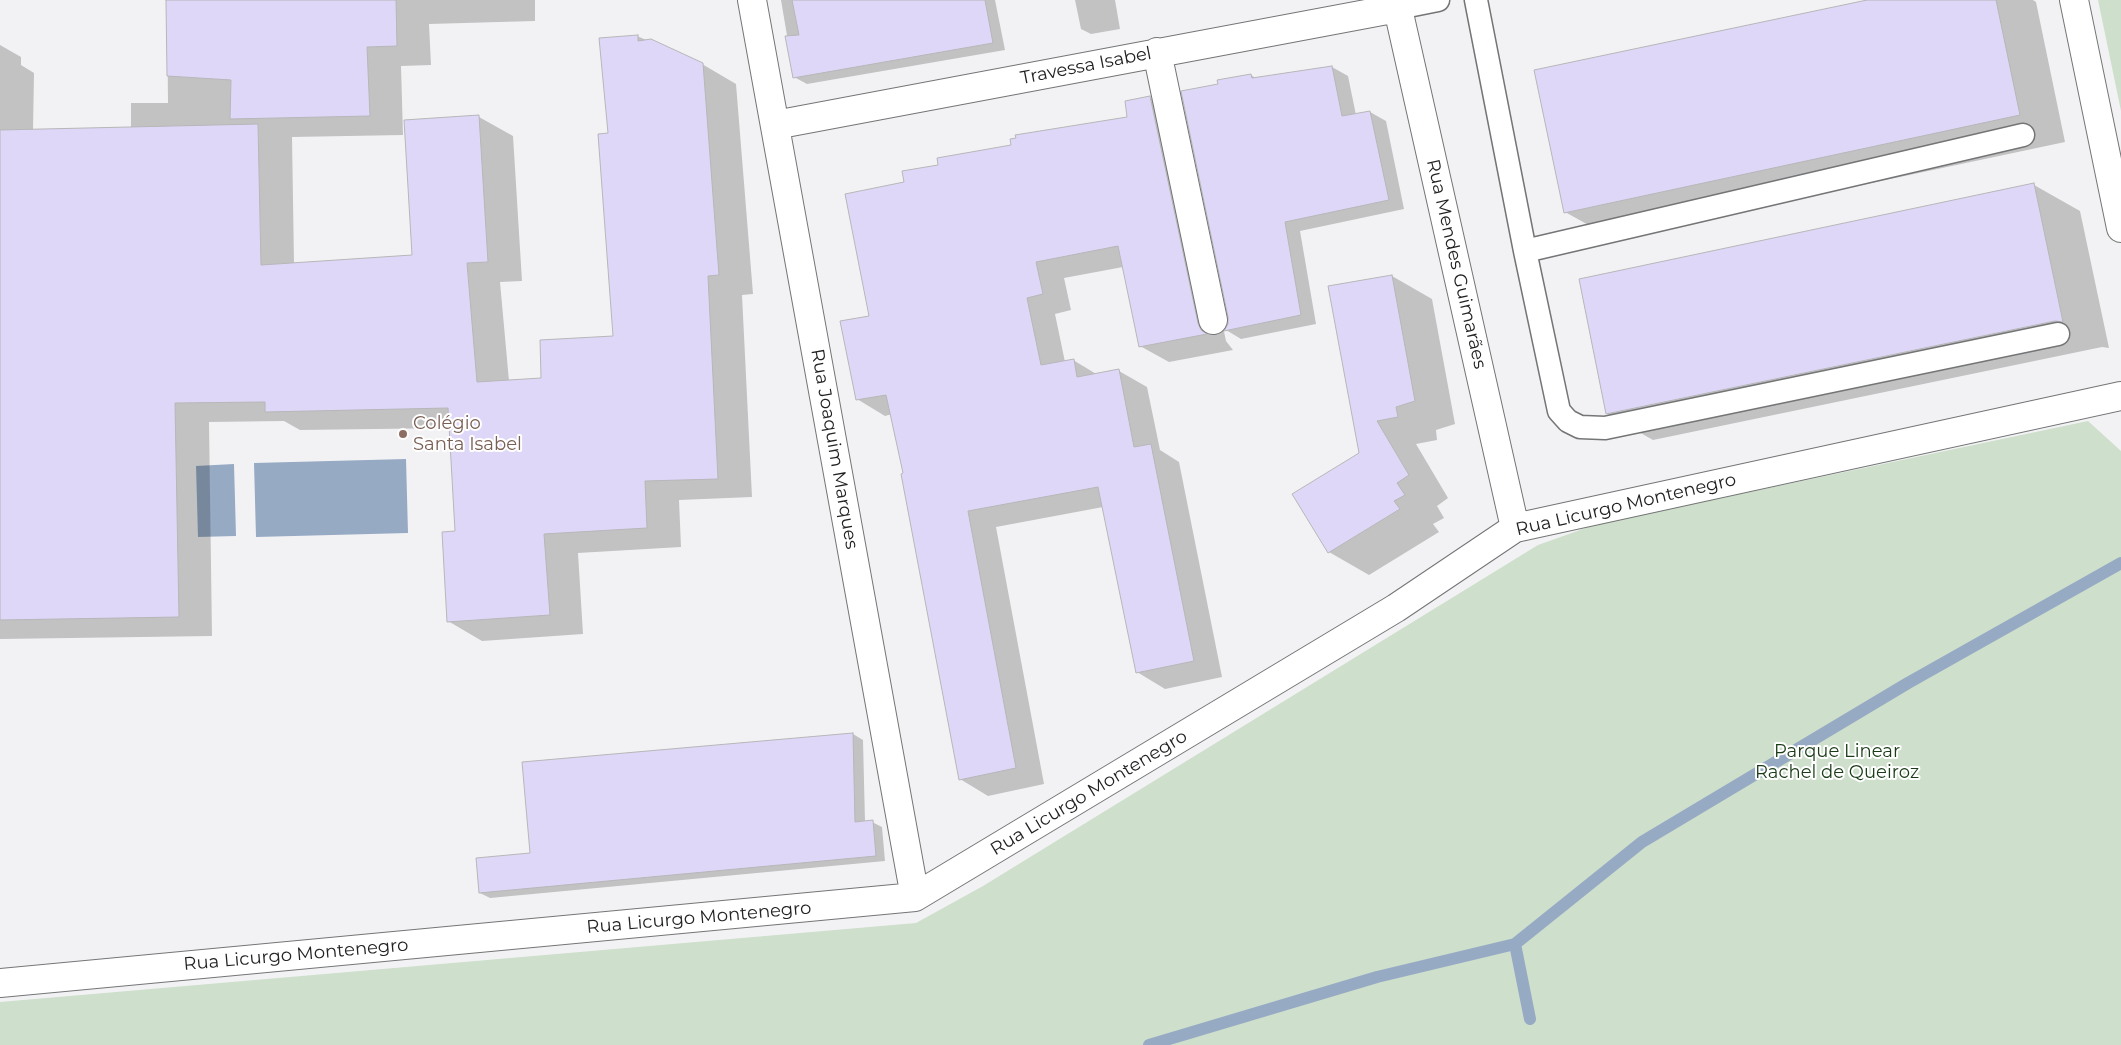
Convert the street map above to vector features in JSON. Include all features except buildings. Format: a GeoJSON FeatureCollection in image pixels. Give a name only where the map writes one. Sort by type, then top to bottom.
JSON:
{"type":"FeatureCollection","features":[{"type":"Feature","properties":{"kind":"street","name":"Rua Joaquim Marques"},"geometry":{"type":"LineString","coordinates":[[752,0],[916,898]]}},
{"type":"Feature","properties":{"kind":"street"},"geometry":{"type":"LineString","coordinates":[[2074,0],[2121,228]]}},
{"type":"Feature","properties":{"kind":"street","name":"Travessa Isabel"},"geometry":{"type":"LineString","coordinates":[[775,125],[1397,4]]}},
{"type":"Feature","properties":{"kind":"street","name":"Rua Mendes Guimarães"},"geometry":{"type":"LineString","coordinates":[[1397,4],[1516,528]]}},
{"type":"Feature","properties":{"kind":"street"},"geometry":{"type":"LineString","coordinates":[[1157,52],[1213,320]]}},
{"type":"Feature","properties":{"kind":"street","name":"Rua Licurgo Montenegro"},"geometry":{"type":"LineString","coordinates":[[0,983],[916,898],[1396,608],[1516,528],[2121,396]]}},
{"type":"Feature","properties":{"kind":"lane"},"geometry":{"type":"LineString","coordinates":[[1397,4],[1438,0]]}},
{"type":"Feature","properties":{"kind":"lane"},"geometry":{"type":"LineString","coordinates":[[1476,0],[1525,251],[1560,411],[1568,421],[1580,427],[1605,428],[2058,334]]}},
{"type":"Feature","properties":{"kind":"lane"},"geometry":{"type":"LineString","coordinates":[[1525,251],[2023,135]]}},
{"type":"Feature","properties":{"kind":"green space"},"geometry":{"type":"Polygon","coordinates":[[[2098,0],[2121,0],[2121,111],[2098,0]]]}},
{"type":"Feature","properties":{"kind":"green space","name":"Parque Linear Rachel de Queiroz"},"geometry":{"type":"Polygon","coordinates":[[[2088,421],[2121,451],[2121,1045],[0,1045],[0,1002],[916,923],[983,886],[1538,545],[1597,524],[2088,421]]]}},
{"type":"Feature","properties":{"kind":"water"},"geometry":{"type":"Polygon","coordinates":[[[406,459],[408,533],[256,537],[254,463],[406,459]]]}},
{"type":"Feature","properties":{"kind":"water"},"geometry":{"type":"Polygon","coordinates":[[[234,464],[236,536],[198,537],[196,466],[234,464]]]}},
{"type":"Feature","properties":{"kind":"waterway"},"geometry":{"type":"LineString","coordinates":[[1149,1045],[1377,977],[1515,944],[1642,842],[1908,683],[2121,563]]}},
{"type":"Feature","properties":{"kind":"waterway"},"geometry":{"type":"LineString","coordinates":[[1515,944],[1530,1019]]}},
{"type":"Feature","properties":{"kind":"place","name":"Colégio Santa Isabel"},"geometry":{"type":"Point","coordinates":[403,434]}}]}
